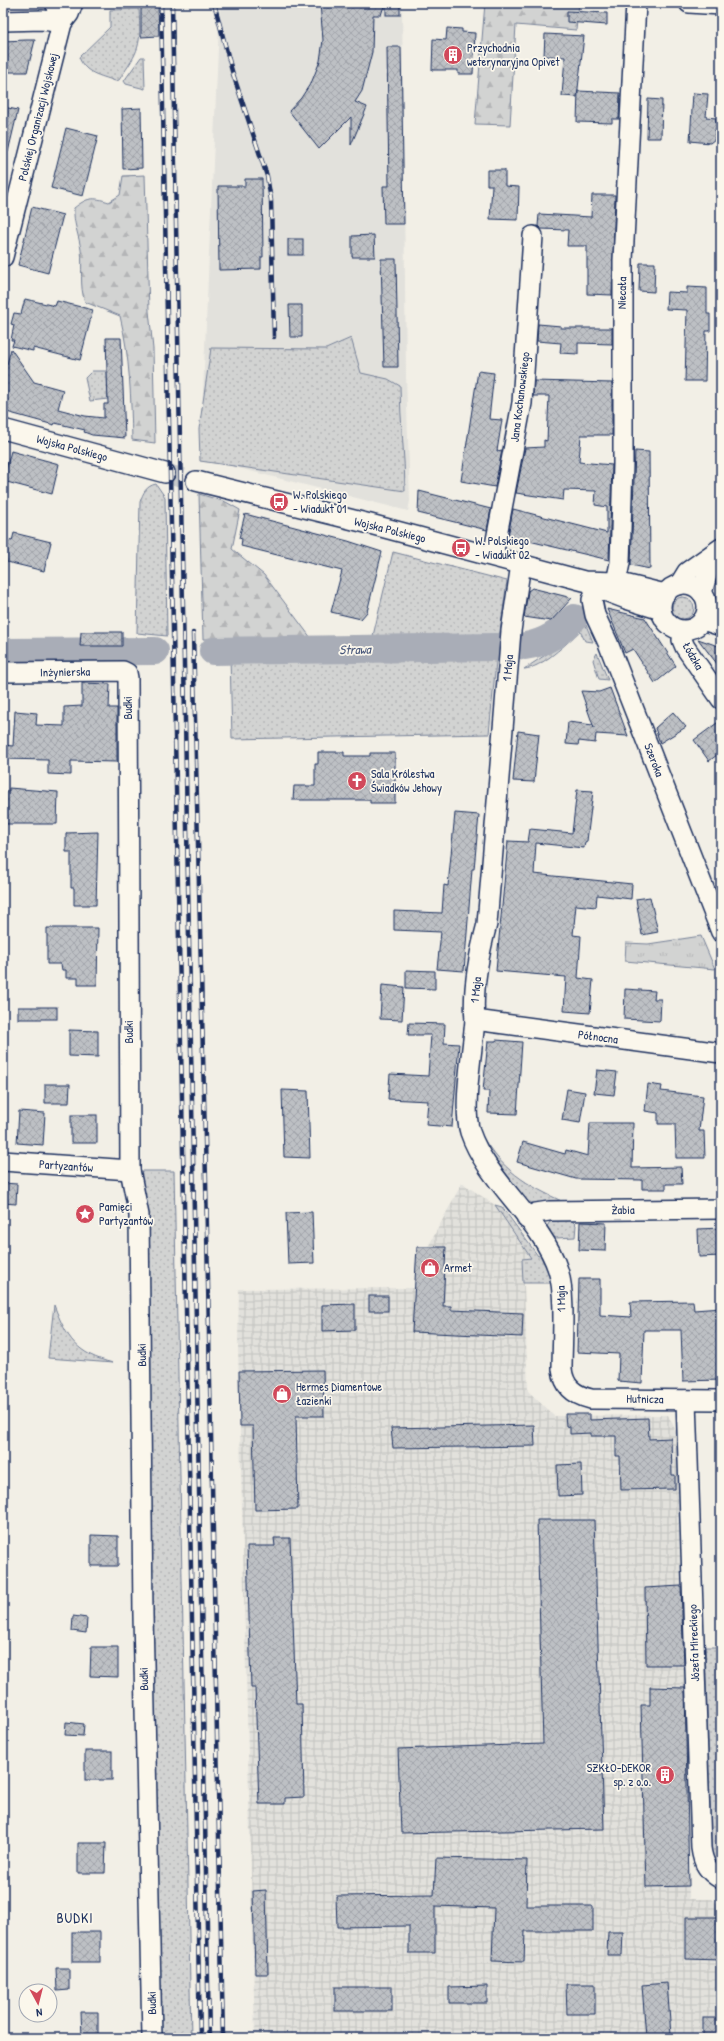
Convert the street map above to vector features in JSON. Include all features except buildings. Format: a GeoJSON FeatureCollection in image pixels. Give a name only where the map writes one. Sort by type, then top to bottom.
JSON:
{"type":"FeatureCollection","features":[{"type":"Feature","properties":{"kind":"street"},"geometry":{"type":"LineString","coordinates":[[56,3],[57,15],[62,23]]}},
{"type":"Feature","properties":{"kind":"street","name":"Polskiej Organizacji Wojskowej"},"geometry":{"type":"LineString","coordinates":[[3,257],[62,23],[69,14],[72,3]]}},
{"type":"Feature","properties":{"kind":"street","name":"Niecała"},"geometry":{"type":"LineString","coordinates":[[616,582],[620,563],[623,464],[623,236],[636,3]]}},
{"type":"Feature","properties":{"kind":"street"},"geometry":{"type":"LineString","coordinates":[[689,3],[721,5]]}},
{"type":"Feature","properties":{"kind":"street"},"geometry":{"type":"LineString","coordinates":[[3,21],[42,20],[62,23]]}},
{"type":"Feature","properties":{"kind":"street","name":"Jana Kochanowskiego"},"geometry":{"type":"LineString","coordinates":[[493,556],[522,403],[533,236]]}},
{"type":"Feature","properties":{"kind":"street","name":"Wojska Polskiego"},"geometry":{"type":"LineString","coordinates":[[3,429],[165,473]]}},
{"type":"Feature","properties":{"kind":"street","name":"Wojska Polskiego"},"geometry":{"type":"LineString","coordinates":[[196,481],[493,556],[590,585],[668,596]]}},
{"type":"Feature","properties":{"kind":"street"},"geometry":{"type":"LineString","coordinates":[[717,551],[708,608],[694,628],[683,631],[671,626],[666,622],[668,596],[687,572],[717,551]]}},
{"type":"Feature","properties":{"kind":"street","name":"1 Maja"},"geometry":{"type":"LineString","coordinates":[[521,564],[511,631],[488,908],[479,957],[468,1109],[470,1132],[477,1149],[551,1254],[559,1273],[561,1289],[562,1370],[563,1378],[570,1390]]}},
{"type":"Feature","properties":{"kind":"street","name":"Wojska Polskiego"},"geometry":{"type":"LineString","coordinates":[[590,585],[616,582],[668,596]]}},
{"type":"Feature","properties":{"kind":"street","name":"Szeroka"},"geometry":{"type":"LineString","coordinates":[[590,585],[595,615],[608,643],[721,932]]}},
{"type":"Feature","properties":{"kind":"street"},"geometry":{"type":"LineString","coordinates":[[668,596],[692,586],[721,626]]}},
{"type":"Feature","properties":{"kind":"street","name":"Łódzka"},"geometry":{"type":"LineString","coordinates":[[683,631],[682,640],[685,648],[721,699]]}},
{"type":"Feature","properties":{"kind":"street","name":"Inżynierska"},"geometry":{"type":"LineString","coordinates":[[3,672],[124,671],[127,673]]}},
{"type":"Feature","properties":{"kind":"street","name":"Budki"},"geometry":{"type":"LineString","coordinates":[[127,673],[130,1170],[139,1216],[143,1623],[152,2038]]}},
{"type":"Feature","properties":{"kind":"street","name":"Północna"},"geometry":{"type":"LineString","coordinates":[[475,1020],[721,1053]]}},
{"type":"Feature","properties":{"kind":"street","name":"Partyzantów"},"geometry":{"type":"LineString","coordinates":[[3,1161],[130,1170]]}},
{"type":"Feature","properties":{"kind":"street","name":"Żabia"},"geometry":{"type":"LineString","coordinates":[[527,1219],[536,1213],[549,1211],[721,1209]]}},
{"type":"Feature","properties":{"kind":"street","name":"Hutnicza"},"geometry":{"type":"LineString","coordinates":[[570,1390],[578,1395],[591,1399],[721,1400]]}},
{"type":"Feature","properties":{"kind":"street","name":"Józefa Mireckiego"},"geometry":{"type":"LineString","coordinates":[[686,1400],[701,1848],[703,1860],[711,1874],[721,1879]]}},
{"type":"Feature","properties":{"kind":"shaded area"},"geometry":{"type":"Polygon","coordinates":[[[220,3],[402,3],[406,376],[410,501],[408,511],[230,466],[200,461],[220,3]]]}},
{"type":"Feature","properties":{"kind":"shaded area"},"geometry":{"type":"Polygon","coordinates":[[[462,1183],[495,1205],[531,1259],[523,1259],[528,1391],[554,1416],[668,1415],[677,1433],[685,1688],[689,1899],[712,1899],[721,1907],[721,2038],[255,2038],[238,1345],[239,1289],[414,1288],[417,1247],[428,1247],[462,1183]]]}},
{"type":"Feature","properties":{"kind":"green space"},"geometry":{"type":"Polygon","coordinates":[[[485,3],[579,3],[576,30],[516,25],[510,125],[475,124],[485,3]]]}},
{"type":"Feature","properties":{"kind":"green space"},"geometry":{"type":"Polygon","coordinates":[[[139,9],[140,32],[138,47],[119,80],[115,81],[99,75],[85,67],[79,57],[110,27],[110,10],[139,9]]]}},
{"type":"Feature","properties":{"kind":"green space"},"geometry":{"type":"Polygon","coordinates":[[[141,57],[144,57],[145,89],[126,84],[124,81],[141,57]]]}},
{"type":"Feature","properties":{"kind":"green space"},"geometry":{"type":"Polygon","coordinates":[[[145,175],[149,311],[153,349],[155,443],[132,440],[128,362],[120,316],[85,302],[82,290],[82,256],[74,213],[74,208],[87,200],[99,199],[109,202],[120,195],[123,176],[145,175]]]}},
{"type":"Feature","properties":{"kind":"green space"},"geometry":{"type":"Polygon","coordinates":[[[351,338],[361,373],[388,379],[400,386],[405,491],[200,461],[199,429],[211,348],[326,349],[351,338]]]}},
{"type":"Feature","properties":{"kind":"green space"},"geometry":{"type":"Polygon","coordinates":[[[92,371],[107,371],[108,399],[90,401],[85,378],[92,371]]]}},
{"type":"Feature","properties":{"kind":"green space"},"geometry":{"type":"Polygon","coordinates":[[[156,484],[165,497],[167,636],[137,633],[140,502],[145,490],[156,484]]]}},
{"type":"Feature","properties":{"kind":"green space"},"geometry":{"type":"Polygon","coordinates":[[[199,494],[226,502],[240,510],[232,549],[264,575],[314,642],[203,639],[199,494]]]}},
{"type":"Feature","properties":{"kind":"green space"},"geometry":{"type":"Polygon","coordinates":[[[393,552],[507,581],[499,639],[372,640],[393,552]]]}},
{"type":"Feature","properties":{"kind":"green space"},"geometry":{"type":"Polygon","coordinates":[[[683,597],[691,600],[694,608],[691,616],[683,619],[675,616],[672,608],[675,600],[683,597]]]}},
{"type":"Feature","properties":{"kind":"green space"},"geometry":{"type":"Polygon","coordinates":[[[586,625],[593,642],[585,641],[580,631],[546,660],[531,668],[524,669],[553,650],[586,625]]]}},
{"type":"Feature","properties":{"kind":"green space"},"geometry":{"type":"Polygon","coordinates":[[[497,651],[489,734],[232,739],[230,656],[497,651]]]}},
{"type":"Feature","properties":{"kind":"green space"},"geometry":{"type":"Polygon","coordinates":[[[597,653],[608,680],[599,679],[593,660],[597,653]]]}},
{"type":"Feature","properties":{"kind":"green space"},"geometry":{"type":"Polygon","coordinates":[[[701,936],[715,969],[625,961],[626,943],[648,944],[701,936]]]}},
{"type":"Feature","properties":{"kind":"green space"},"geometry":{"type":"Polygon","coordinates":[[[479,1131],[487,1145],[496,1156],[516,1175],[539,1190],[566,1203],[530,1203],[521,1199],[481,1140],[479,1131]]]}},
{"type":"Feature","properties":{"kind":"green space"},"geometry":{"type":"Polygon","coordinates":[[[140,1171],[174,1171],[191,2038],[161,2038],[140,1171]]]}},
{"type":"Feature","properties":{"kind":"green space"},"geometry":{"type":"Polygon","coordinates":[[[495,1205],[502,1207],[538,1256],[542,1255],[553,1283],[523,1283],[522,1259],[531,1258],[495,1205]]]}},
{"type":"Feature","properties":{"kind":"green space"},"geometry":{"type":"Polygon","coordinates":[[[573,1216],[573,1222],[576,1225],[575,1237],[549,1237],[546,1228],[551,1220],[573,1216]]]}},
{"type":"Feature","properties":{"kind":"green space"},"geometry":{"type":"Polygon","coordinates":[[[54,1305],[69,1336],[82,1350],[90,1355],[113,1363],[48,1358],[54,1305]]]}},
{"type":"Feature","properties":{"kind":"green space"},"geometry":{"type":"Polygon","coordinates":[[[705,1647],[721,1647],[721,1869],[712,1866],[705,1647]]]}},
{"type":"Feature","properties":{"kind":"waterway","name":"Strawa"},"geometry":{"type":"LineString","coordinates":[[525,646],[533,645],[546,640],[574,618]]}},
{"type":"Feature","properties":{"kind":"waterway","name":"Strawa"},"geometry":{"type":"LineString","coordinates":[[213,651],[496,647]]}},
{"type":"Feature","properties":{"kind":"waterway","name":"Strawa"},"geometry":{"type":"LineString","coordinates":[[3,652],[155,651]]}},
{"type":"Feature","properties":{"kind":"tunnel"},"geometry":{"type":"LineString","coordinates":[[165,473],[196,481]]}},
{"type":"Feature","properties":{"kind":"railway"},"geometry":{"type":"LineString","coordinates":[[161,3],[200,2038]]}},
{"type":"Feature","properties":{"kind":"railway"},"geometry":{"type":"LineString","coordinates":[[172,3],[209,2038]]}},
{"type":"Feature","properties":{"kind":"railway"},"geometry":{"type":"LineString","coordinates":[[214,3],[232,71],[267,176],[271,200],[274,337]]}},
{"type":"Feature","properties":{"kind":"railway"},"geometry":{"type":"LineString","coordinates":[[193,633],[206,1181],[223,2038]]}},
{"type":"Feature","properties":{"kind":"place","name":"Przychodnia weterynaryjna Opivet"},"geometry":{"type":"Point","coordinates":[453,55]}},
{"type":"Feature","properties":{"kind":"place","name":"W. Polskiego - Wiadukt 01"},"geometry":{"type":"Point","coordinates":[279,502]}},
{"type":"Feature","properties":{"kind":"place","name":"W. Polskiego - Wiadukt 02"},"geometry":{"type":"Point","coordinates":[461,548]}},
{"type":"Feature","properties":{"kind":"place","name":"Sala Królestwa Świadków Jehowy"},"geometry":{"type":"Point","coordinates":[357,781]}},
{"type":"Feature","properties":{"kind":"place","name":"Pamięci Partyzantów"},"geometry":{"type":"Point","coordinates":[85,1214]}},
{"type":"Feature","properties":{"kind":"place","name":"Armet"},"geometry":{"type":"Point","coordinates":[430,1268]}},
{"type":"Feature","properties":{"kind":"place","name":"Hermes Diamentowe Łazienki"},"geometry":{"type":"Point","coordinates":[282,1394]}},
{"type":"Feature","properties":{"kind":"place","name":"SZKŁO-DEKOR sp. z o.o."},"geometry":{"type":"Point","coordinates":[665,1775]}},
{"type":"Feature","properties":{"kind":"district","name":"BUDKI"},"geometry":{"type":"Point","coordinates":[75,1918]}}]}
